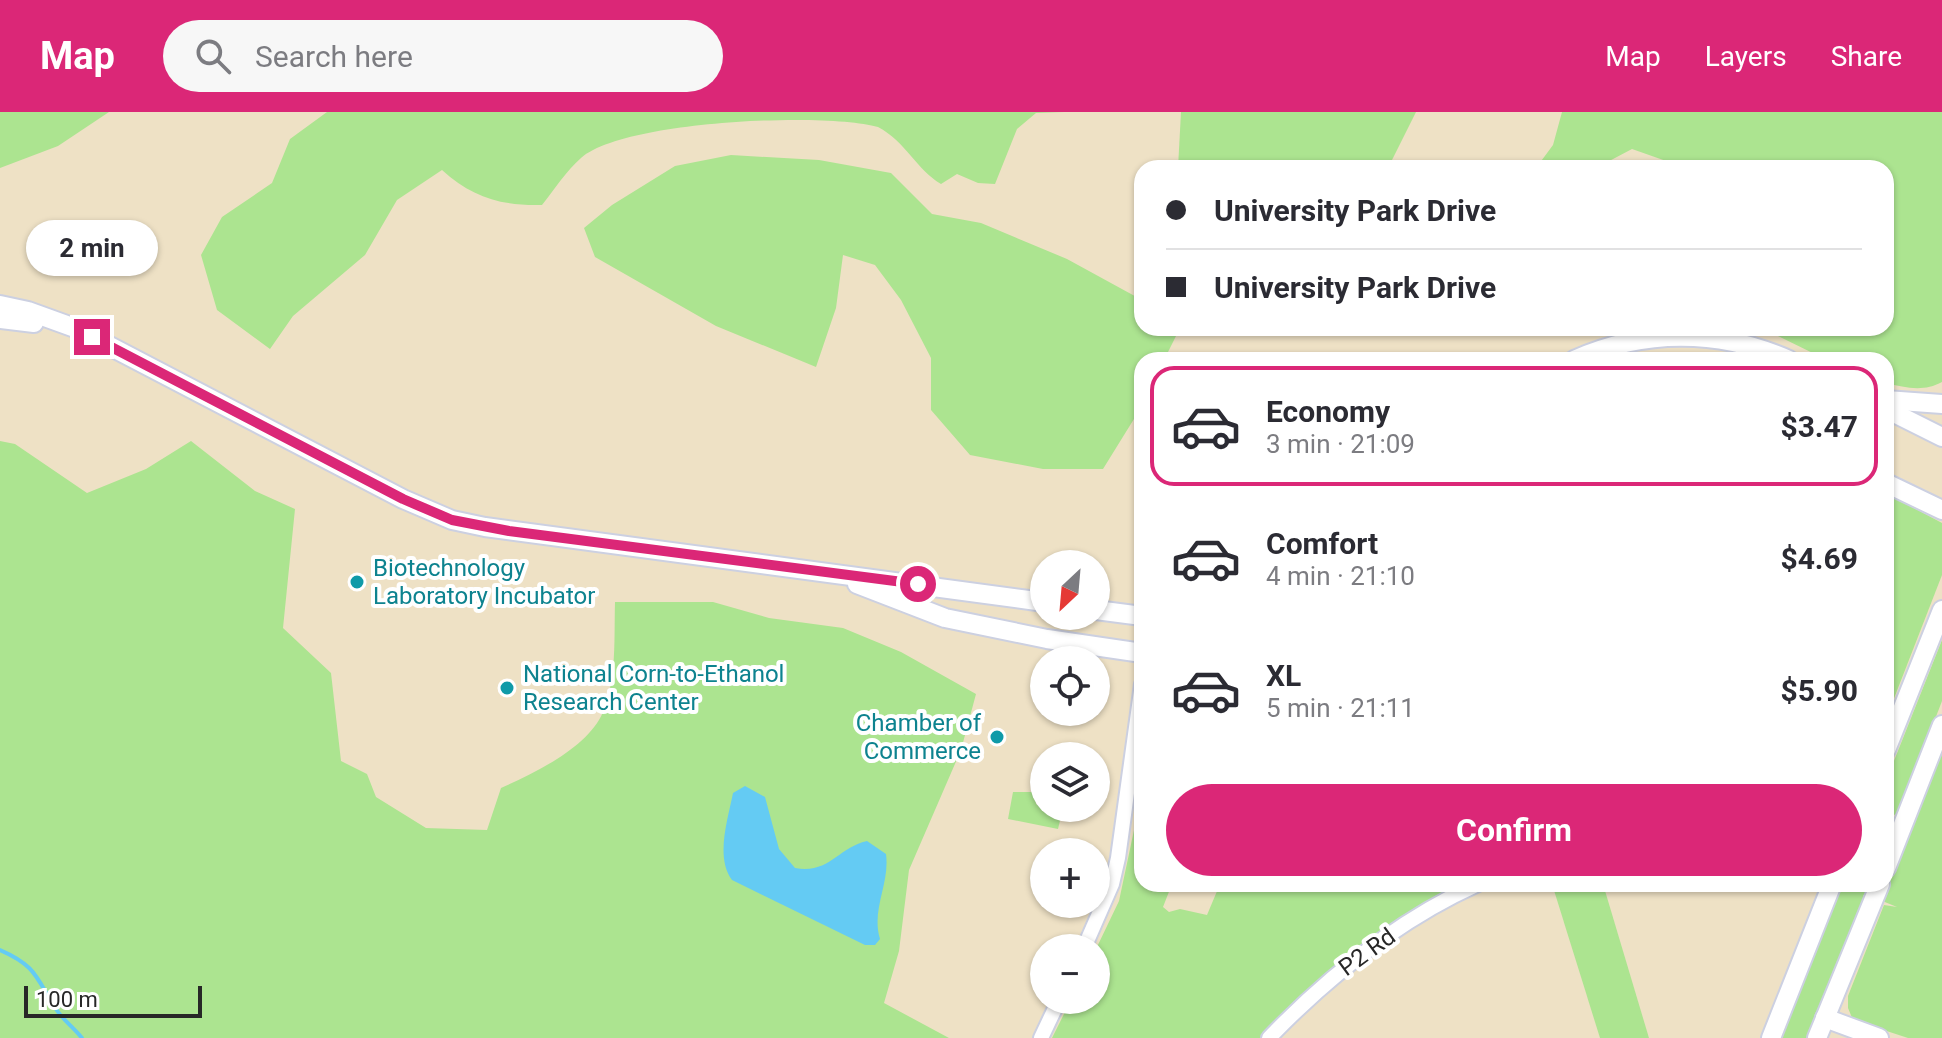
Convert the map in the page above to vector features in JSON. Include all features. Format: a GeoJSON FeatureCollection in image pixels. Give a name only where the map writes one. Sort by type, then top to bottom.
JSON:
{"type":"FeatureCollection","features":[{"type":"Feature","properties":{"kind":"street"},"geometry":{"type":"LineString","coordinates":[[0,305],[54,319],[403,499],[452,520],[485,527],[1030,600]]}},
{"type":"Feature","properties":{"kind":"street"},"geometry":{"type":"LineString","coordinates":[[0,319],[50,326],[110,346]]}},
{"type":"Feature","properties":{"kind":"street"},"geometry":{"type":"LineString","coordinates":[[1597,352],[1622,343],[1681,336],[1732,341],[1765,352]]}},
{"type":"Feature","properties":{"kind":"street"},"geometry":{"type":"LineString","coordinates":[[1894,401],[1942,404]]}},
{"type":"Feature","properties":{"kind":"street"},"geometry":{"type":"LineString","coordinates":[[1894,413],[1942,437]]}},
{"type":"Feature","properties":{"kind":"street"},"geometry":{"type":"LineString","coordinates":[[1894,487],[1939,510]]}},
{"type":"Feature","properties":{"kind":"street"},"geometry":{"type":"LineString","coordinates":[[824,572],[945,618],[1047,639],[1134,652]]}},
{"type":"Feature","properties":{"kind":"street"},"geometry":{"type":"LineString","coordinates":[[1894,730],[1942,610]]}},
{"type":"Feature","properties":{"kind":"street"},"geometry":{"type":"LineString","coordinates":[[1110,612],[1134,615]]}},
{"type":"Feature","properties":{"kind":"street"},"geometry":{"type":"LineString","coordinates":[[1894,834],[1942,725]]}},
{"type":"Feature","properties":{"kind":"street"},"geometry":{"type":"LineString","coordinates":[[1090,934],[1106,898],[1118,858],[1134,742]]}},
{"type":"Feature","properties":{"kind":"street","name":"P2 Rd"},"geometry":{"type":"LineString","coordinates":[[1269,1038],[1362,954],[1462,892]]}},
{"type":"Feature","properties":{"kind":"street"},"geometry":{"type":"LineString","coordinates":[[1771,1038],[1829,892]]}},
{"type":"Feature","properties":{"kind":"street"},"geometry":{"type":"LineString","coordinates":[[1817,1038],[1877,892]]}},
{"type":"Feature","properties":{"kind":"street"},"geometry":{"type":"LineString","coordinates":[[1041,1038],[1052,1014]]}},
{"type":"Feature","properties":{"kind":"street"},"geometry":{"type":"LineString","coordinates":[[1825,1018],[1879,1038]]}},
{"type":"Feature","properties":{"kind":"shaded area"},"geometry":{"type":"Polygon","coordinates":[[[0,112],[1942,112],[1942,1038],[0,1038],[0,112]]]}},
{"type":"Feature","properties":{"kind":"green space"},"geometry":{"type":"Polygon","coordinates":[[[0,112],[109,112],[58,146],[0,168],[0,112]]]}},
{"type":"Feature","properties":{"kind":"green space"},"geometry":{"type":"Polygon","coordinates":[[[327,112],[1064,112],[1036,113],[1017,129],[995,184],[978,183],[957,174],[941,184],[896,140],[878,127],[817,120],[773,120],[681,128],[604,145],[581,158],[542,205],[513,204],[488,198],[464,187],[442,170],[397,200],[365,255],[293,316],[270,349],[217,310],[201,255],[222,217],[272,183],[290,139],[327,112]]]}},
{"type":"Feature","properties":{"kind":"green space"},"geometry":{"type":"Polygon","coordinates":[[[1181,112],[1416,112],[1392,160],[1178,160],[1181,112]]]}},
{"type":"Feature","properties":{"kind":"green space"},"geometry":{"type":"Polygon","coordinates":[[[1562,112],[1942,112],[1942,382],[1922,388],[1894,385],[1894,352],[1811,352],[1778,336],[1894,336],[1894,160],[1663,160],[1632,149],[1611,160],[1542,160],[1553,145],[1562,112]]]}},
{"type":"Feature","properties":{"kind":"green space"},"geometry":{"type":"Polygon","coordinates":[[[731,155],[819,160],[891,173],[932,214],[981,223],[1067,259],[1134,296],[1134,336],[1176,336],[1168,352],[1134,352],[1134,419],[1103,469],[1043,469],[970,455],[931,410],[931,358],[901,300],[875,265],[843,255],[836,308],[816,367],[716,326],[595,257],[584,228],[612,205],[675,166],[731,155]]]}},
{"type":"Feature","properties":{"kind":"green space"},"geometry":{"type":"Polygon","coordinates":[[[0,441],[15,444],[87,493],[146,469],[191,441],[255,491],[295,509],[283,628],[331,673],[341,761],[367,774],[376,797],[426,828],[487,830],[501,788],[559,758],[596,725],[611,686],[615,602],[713,602],[769,618],[843,628],[901,652],[976,694],[961,750],[909,870],[899,951],[884,1003],[949,1038],[0,1038],[0,441]]]}},
{"type":"Feature","properties":{"kind":"green space"},"geometry":{"type":"Polygon","coordinates":[[[1894,497],[1942,523],[1942,575],[1894,698],[1894,497]]]}},
{"type":"Feature","properties":{"kind":"green space"},"geometry":{"type":"Polygon","coordinates":[[[1942,640],[1942,701],[1899,813],[1894,815],[1894,761],[1942,640]]]}},
{"type":"Feature","properties":{"kind":"green space"},"geometry":{"type":"Polygon","coordinates":[[[1942,725],[1942,1038],[1908,1038],[1853,1020],[1848,1008],[1848,996],[1884,905],[1897,907],[1875,898],[1880,892],[1894,892],[1894,848],[1942,725]]]}},
{"type":"Feature","properties":{"kind":"green space"},"geometry":{"type":"Polygon","coordinates":[[[1013,792],[1030,792],[1030,822],[1060,822],[1058,829],[1008,819],[1013,792]]]}},
{"type":"Feature","properties":{"kind":"green space"},"geometry":{"type":"Polygon","coordinates":[[[1134,830],[1134,892],[1169,892],[1163,907],[1169,912],[1180,909],[1207,915],[1217,892],[1450,892],[1387,927],[1323,976],[1261,1038],[1052,1038],[1064,1014],[1110,1014],[1110,934],[1103,934],[1119,901],[1134,830]]]}},
{"type":"Feature","properties":{"kind":"green space"},"geometry":{"type":"Polygon","coordinates":[[[1554,892],[1605,892],[1649,1038],[1600,1038],[1554,892]]]}},
{"type":"Feature","properties":{"kind":"green space"},"geometry":{"type":"Polygon","coordinates":[[[1838,892],[1866,892],[1863,896],[1866,900],[1810,1038],[1780,1038],[1838,892]]]}},
{"type":"Feature","properties":{"kind":"water"},"geometry":{"type":"Polygon","coordinates":[[[745,786],[765,797],[779,849],[795,868],[807,869],[825,864],[867,841],[886,854],[878,917],[880,939],[875,945],[865,945],[732,880],[724,860],[724,838],[733,793],[745,786]]]}},
{"type":"Feature","properties":{"kind":"waterway"},"geometry":{"type":"LineString","coordinates":[[0,950],[29,968],[59,1013],[82,1038]]}},
{"type":"Feature","properties":{"kind":"place","name":"Biotechnology Laboratory Incubator"},"geometry":{"type":"Point","coordinates":[357,582]}},
{"type":"Feature","properties":{"kind":"place","name":"National Corn-to-Ethanol Research Center"},"geometry":{"type":"Point","coordinates":[507,688]}},
{"type":"Feature","properties":{"kind":"place","name":"Chamber of Commerce"},"geometry":{"type":"Point","coordinates":[997,737]}},
{"type":"Feature","properties":{"kind":"route"},"geometry":{"type":"LineString","coordinates":[[92,337],[403,499],[452,520],[509,531],[918,584]]}}]}
